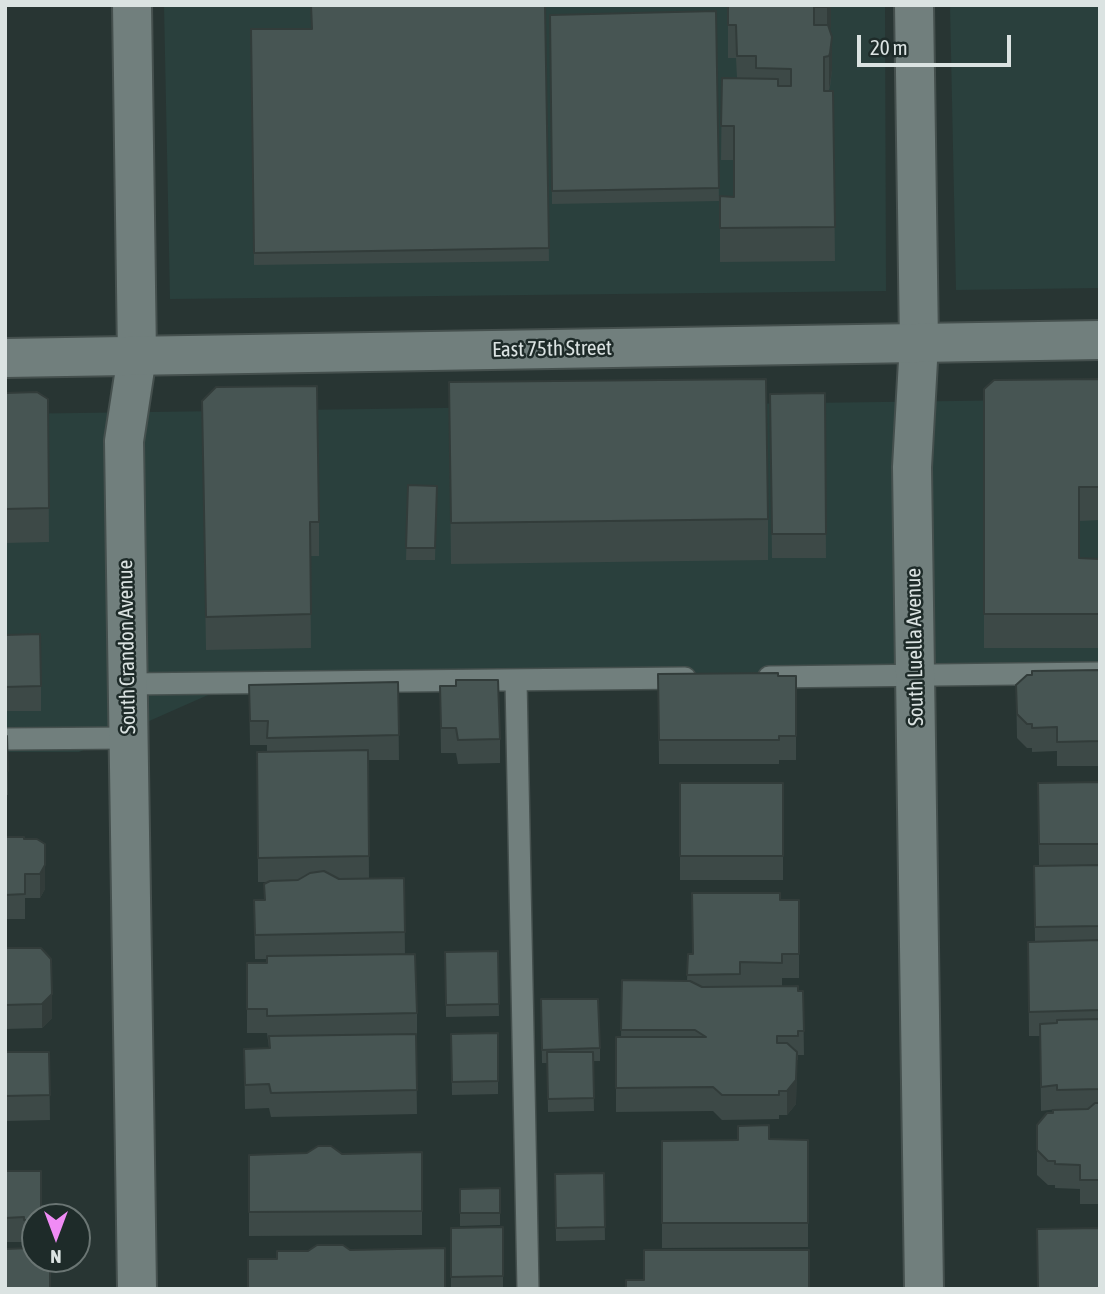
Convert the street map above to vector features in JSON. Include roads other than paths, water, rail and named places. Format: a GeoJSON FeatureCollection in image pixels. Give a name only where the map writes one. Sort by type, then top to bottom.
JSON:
{"type":"FeatureCollection","features":[{"type":"Feature","properties":{"kind":"street","name":"South Crandon Avenue"},"geometry":{"type":"LineString","coordinates":[[132,5],[137,356],[124,441],[137,1289]]}},
{"type":"Feature","properties":{"kind":"street","name":"South Luella Avenue"},"geometry":{"type":"LineString","coordinates":[[914,5],[919,343],[912,467],[924,1289]]}},
{"type":"Feature","properties":{"kind":"street","name":"East 75th Street"},"geometry":{"type":"LineString","coordinates":[[5,358],[1100,340]]}},
{"type":"Feature","properties":{"kind":"lane"},"geometry":{"type":"LineString","coordinates":[[746,677],[1100,673]]}},
{"type":"Feature","properties":{"kind":"lane"},"geometry":{"type":"LineString","coordinates":[[128,684],[705,678]]}},
{"type":"Feature","properties":{"kind":"lane"},"geometry":{"type":"LineString","coordinates":[[516,680],[528,1289]]}},
{"type":"Feature","properties":{"kind":"lane"},"geometry":{"type":"LineString","coordinates":[[5,739],[128,738]]}}]}
